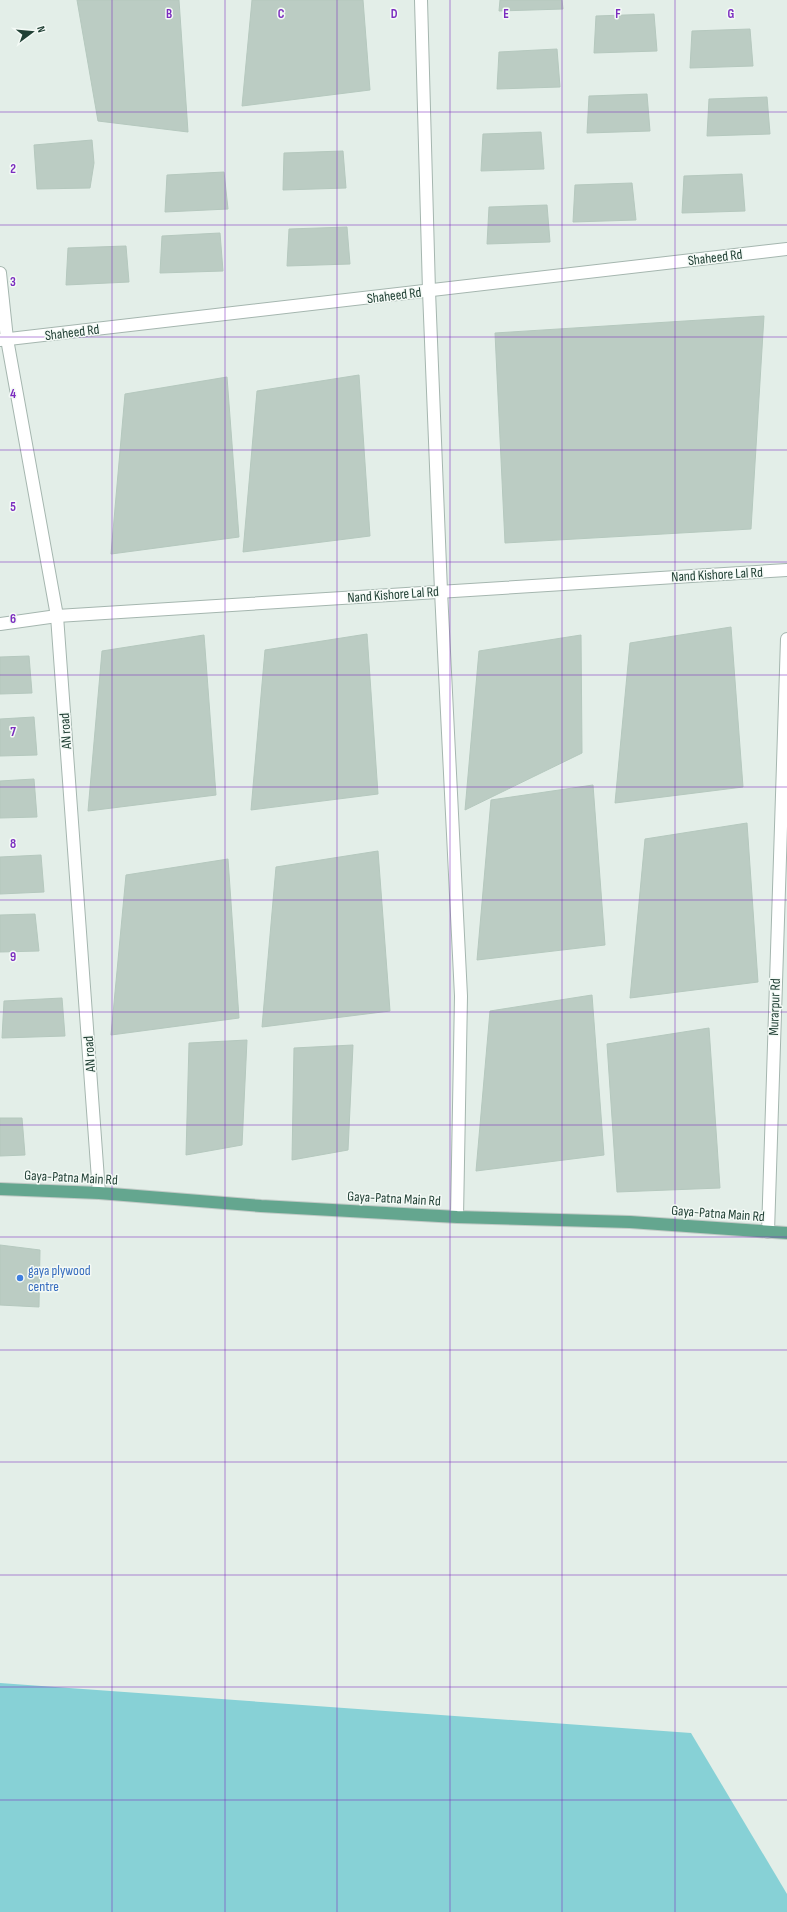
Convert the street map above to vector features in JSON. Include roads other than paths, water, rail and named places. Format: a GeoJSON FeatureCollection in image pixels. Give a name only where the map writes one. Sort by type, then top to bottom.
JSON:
{"type":"FeatureCollection","features":[{"type":"Feature","properties":{"kind":"main road","name":"Gaya-Patna Main Rd"},"geometry":{"type":"LineString","coordinates":[[0,1189],[99,1193],[261,1206],[457,1217],[630,1222],[787,1233]]}},
{"type":"Feature","properties":{"kind":"street"},"geometry":{"type":"LineString","coordinates":[[421,0],[429,291],[441,591],[461,996],[457,1217]]}},
{"type":"Feature","properties":{"kind":"street","name":"Shaheed Rd"},"geometry":{"type":"LineString","coordinates":[[3,340],[787,249]]}},
{"type":"Feature","properties":{"kind":"street","name":"AN road"},"geometry":{"type":"LineString","coordinates":[[0,273],[3,340],[57,616],[99,1193]]}},
{"type":"Feature","properties":{"kind":"street","name":"Nand Kishore Lal Rd"},"geometry":{"type":"LineString","coordinates":[[0,624],[57,616],[787,570]]}},
{"type":"Feature","properties":{"kind":"street","name":"Murarpur Rd"},"geometry":{"type":"LineString","coordinates":[[768,1232],[787,639]]}},
{"type":"Feature","properties":{"kind":"water"},"geometry":{"type":"Polygon","coordinates":[[[0,1683],[691,1733],[787,1894],[787,1912],[0,1912],[0,1683]]]}},
{"type":"Feature","properties":{"kind":"place","name":"gaya plywood centre"},"geometry":{"type":"Point","coordinates":[20,1278]}}]}
